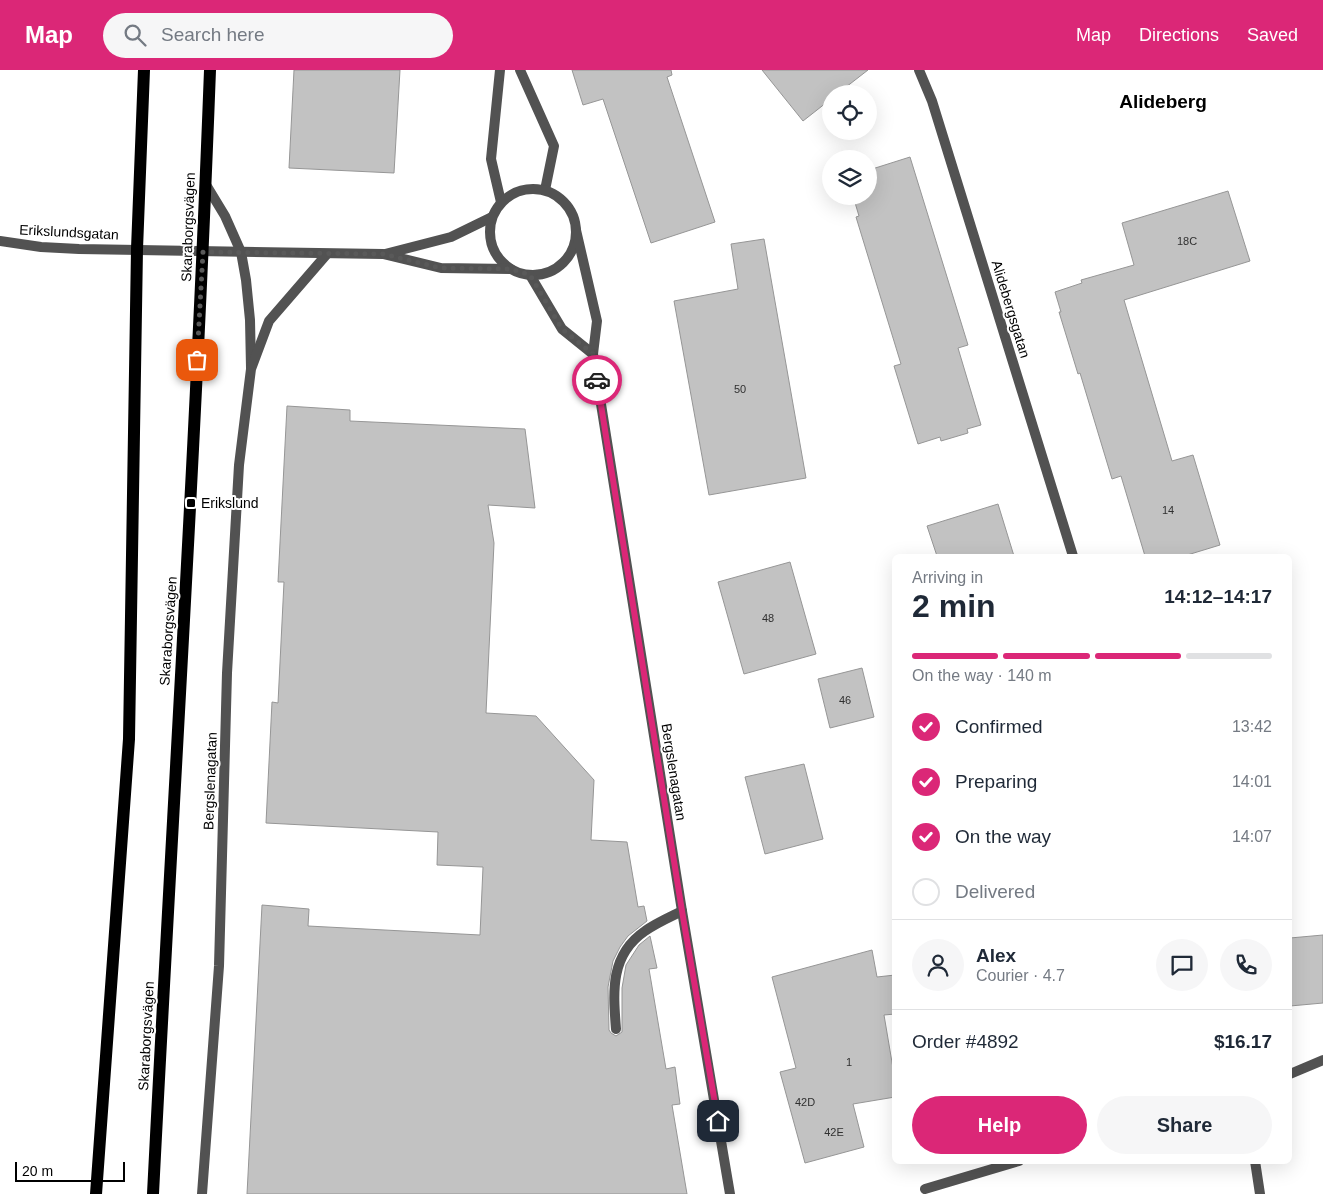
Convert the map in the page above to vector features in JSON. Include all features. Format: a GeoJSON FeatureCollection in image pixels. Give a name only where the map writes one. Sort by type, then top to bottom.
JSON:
{"type":"FeatureCollection","features":[{"type":"Feature","properties":{"kind":"main road"},"geometry":{"type":"LineString","coordinates":[[96,1194],[129,739],[136,249],[144,70]]}},
{"type":"Feature","properties":{"kind":"main road","name":"Skaraborgsvägen"},"geometry":{"type":"LineString","coordinates":[[153,1194],[191,503],[210,70]]}},
{"type":"Feature","properties":{"kind":"street"},"geometry":{"type":"LineString","coordinates":[[500,70],[491,159],[501,202]]}},
{"type":"Feature","properties":{"kind":"street"},"geometry":{"type":"LineString","coordinates":[[520,70],[554,146],[545,190]]}},
{"type":"Feature","properties":{"kind":"street","name":"Alidebergsgatan"},"geometry":{"type":"LineString","coordinates":[[919,70],[932,101],[1072,554]]}},
{"type":"Feature","properties":{"kind":"street","name":"Bergslenagatan"},"geometry":{"type":"LineString","coordinates":[[202,1194],[219,966],[227,673],[239,465],[251,368],[250,320],[241,252],[225,216],[205,183]]}},
{"type":"Feature","properties":{"kind":"street"},"geometry":{"type":"LineString","coordinates":[[136,249],[203,252],[383,254],[441,268],[511,269],[530,275],[544,274],[558,268],[568,257],[575,244],[575,219],[563,200],[545,190],[529,189],[514,193],[501,202],[492,217],[489,231],[492,246],[499,260],[511,269]]}},
{"type":"Feature","properties":{"kind":"street"},"geometry":{"type":"LineString","coordinates":[[383,254],[451,237],[492,217]]}},
{"type":"Feature","properties":{"kind":"street","name":"Bergslenagatan"},"geometry":{"type":"LineString","coordinates":[[576,230],[597,321],[593,354],[682,911],[730,1194]]}},
{"type":"Feature","properties":{"kind":"street","name":"Erikslundsgatan"},"geometry":{"type":"LineString","coordinates":[[0,241],[69,249],[136,249]]}},
{"type":"Feature","properties":{"kind":"street","name":"Bergslenagatan"},"geometry":{"type":"LineString","coordinates":[[251,368],[269,321],[327,254]]}},
{"type":"Feature","properties":{"kind":"street"},"geometry":{"type":"LineString","coordinates":[[530,275],[562,329],[593,354]]}},
{"type":"Feature","properties":{"kind":"street"},"geometry":{"type":"LineString","coordinates":[[616,1029],[613,993],[616,973],[624,950],[644,932],[682,911]]}},
{"type":"Feature","properties":{"kind":"street"},"geometry":{"type":"LineString","coordinates":[[1292,1073],[1323,1060]]}},
{"type":"Feature","properties":{"kind":"street"},"geometry":{"type":"LineString","coordinates":[[925,1189],[1009,1164]]}},
{"type":"Feature","properties":{"kind":"street"},"geometry":{"type":"LineString","coordinates":[[1255,1164],[1260,1194]]}},
{"type":"Feature","properties":{"kind":"building"},"geometry":{"type":"Polygon","coordinates":[[[294,70],[400,70],[394,173],[289,168],[294,70]]]}},
{"type":"Feature","properties":{"kind":"building"},"geometry":{"type":"Polygon","coordinates":[[[572,70],[671,70],[672,75],[667,77],[715,222],[651,243],[603,99],[583,105],[572,70]]]}},
{"type":"Feature","properties":{"kind":"building"},"geometry":{"type":"Polygon","coordinates":[[[762,70],[868,70],[849,85],[822,85],[822,106],[803,121],[762,70]]]}},
{"type":"Feature","properties":{"kind":"building"},"geometry":{"type":"Polygon","coordinates":[[[910,157],[968,345],[958,348],[981,425],[967,429],[968,433],[941,441],[940,437],[918,444],[894,366],[901,364],[856,217],[859,216],[856,205],[877,205],[877,167],[910,157]]]}},
{"type":"Feature","properties":{"kind":"building"},"geometry":{"type":"Polygon","coordinates":[[[1228,191],[1250,261],[1124,300],[1172,461],[1193,455],[1220,545],[1191,554],[1144,554],[1121,476],[1112,479],[1080,373],[1078,374],[1059,312],[1061,312],[1055,292],[1082,283],[1081,280],[1134,265],[1122,223],[1228,191]]]}},
{"type":"Feature","properties":{"kind":"building"},"geometry":{"type":"Polygon","coordinates":[[[764,239],[806,478],[709,495],[674,301],[738,289],[731,244],[764,239]]]}},
{"type":"Feature","properties":{"kind":"building"},"geometry":{"type":"Polygon","coordinates":[[[287,406],[350,410],[350,421],[525,429],[535,508],[488,505],[494,543],[486,713],[536,716],[594,780],[591,840],[627,842],[638,907],[644,906],[647,921],[628,936],[613,961],[608,987],[609,1030],[616,1036],[622,1032],[622,988],[626,965],[639,945],[650,936],[657,968],[649,969],[666,1069],[675,1067],[680,1104],[672,1105],[687,1194],[247,1194],[262,905],[309,909],[308,926],[480,935],[483,867],[437,865],[438,832],[266,823],[272,702],[278,703],[284,582],[278,582],[287,406]]]}},
{"type":"Feature","properties":{"kind":"building"},"geometry":{"type":"Polygon","coordinates":[[[998,504],[1013,554],[936,554],[927,526],[998,504]]]}},
{"type":"Feature","properties":{"kind":"building"},"geometry":{"type":"Polygon","coordinates":[[[790,562],[816,654],[744,674],[718,582],[790,562]]]}},
{"type":"Feature","properties":{"kind":"building"},"geometry":{"type":"Polygon","coordinates":[[[862,668],[874,717],[830,728],[818,679],[862,668]]]}},
{"type":"Feature","properties":{"kind":"building"},"geometry":{"type":"Polygon","coordinates":[[[804,764],[823,839],[765,854],[745,777],[804,764]]]}},
{"type":"Feature","properties":{"kind":"building"},"geometry":{"type":"Polygon","coordinates":[[[1323,935],[1323,1003],[1292,1006],[1292,938],[1323,935]]]}},
{"type":"Feature","properties":{"kind":"building"},"geometry":{"type":"Polygon","coordinates":[[[872,950],[877,977],[892,975],[892,1014],[884,1015],[892,1062],[892,1098],[853,1104],[864,1147],[805,1163],[780,1072],[796,1068],[772,977],[872,950]]]}},
{"type":"Feature","properties":{"kind":"way so far"},"geometry":{"type":"LineString","coordinates":[[197,360],[203,252],[383,254],[441,268],[511,269],[530,275],[562,329],[593,354],[597,380]]}},
{"type":"Feature","properties":{"kind":"place","name":"Erikslund"},"geometry":{"type":"Point","coordinates":[191,503]}},
{"type":"Feature","properties":{"kind":"district","name":"Alideberg"},"geometry":{"type":"Point","coordinates":[1163,101]}},
{"type":"Feature","properties":{"kind":"route"},"geometry":{"type":"LineString","coordinates":[[597,380],[682,911],[718,1121]]}}]}
